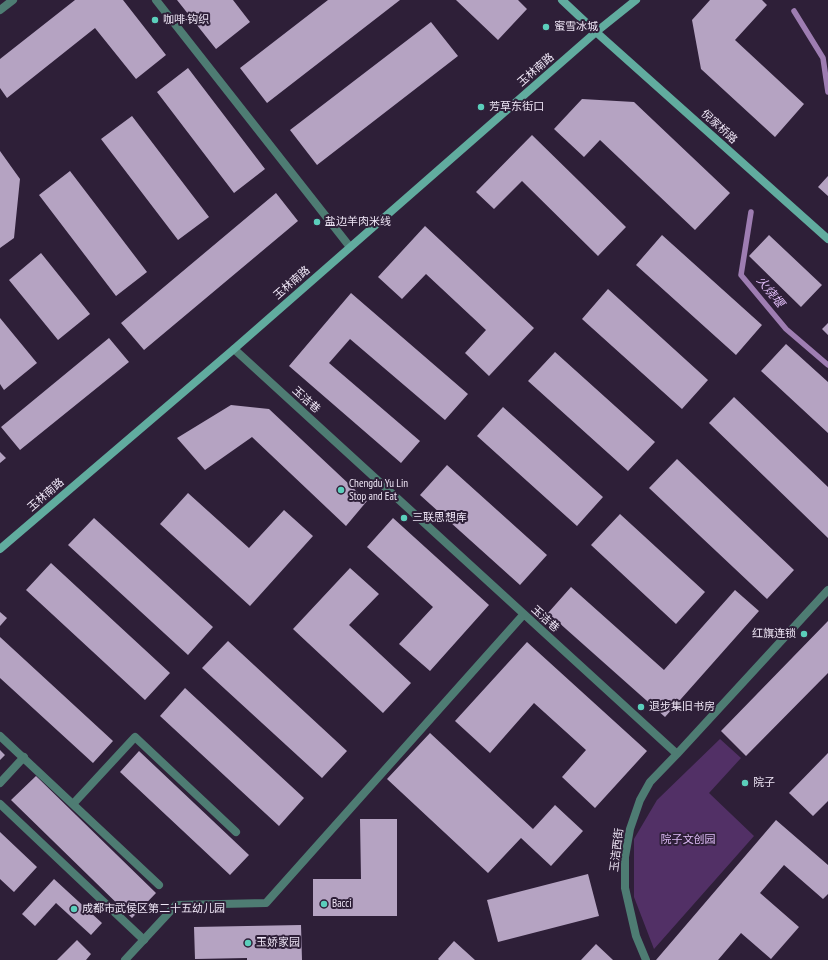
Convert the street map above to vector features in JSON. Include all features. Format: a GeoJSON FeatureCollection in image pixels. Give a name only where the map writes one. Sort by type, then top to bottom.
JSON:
{"type":"FeatureCollection","features":[{"type":"Feature","properties":{"kind":"main road","name":"倪家桥路"},"geometry":{"type":"LineString","coordinates":[[562,0],[828,239]]}},
{"type":"Feature","properties":{"kind":"main road","name":"玉林南路"},"geometry":{"type":"LineString","coordinates":[[0,549],[234,349],[596,32],[636,0]]}},
{"type":"Feature","properties":{"kind":"street"},"geometry":{"type":"LineString","coordinates":[[0,10],[13,0]]}},
{"type":"Feature","properties":{"kind":"street"},"geometry":{"type":"LineString","coordinates":[[156,0],[350,247]]}},
{"type":"Feature","properties":{"kind":"street","name":"玉洁巷"},"geometry":{"type":"LineString","coordinates":[[234,349],[677,754]]}},
{"type":"Feature","properties":{"kind":"street"},"geometry":{"type":"LineString","coordinates":[[677,754],[828,590]]}},
{"type":"Feature","properties":{"kind":"street"},"geometry":{"type":"LineString","coordinates":[[125,960],[176,905],[266,903],[524,614]]}},
{"type":"Feature","properties":{"kind":"street"},"geometry":{"type":"LineString","coordinates":[[0,736],[159,885]]}},
{"type":"Feature","properties":{"kind":"street"},"geometry":{"type":"LineString","coordinates":[[73,804],[135,736],[236,832]]}},
{"type":"Feature","properties":{"kind":"street","name":"玉洁西街"},"geometry":{"type":"LineString","coordinates":[[646,960],[636,936],[625,888],[625,857],[630,829],[640,800],[650,782],[677,754]]}},
{"type":"Feature","properties":{"kind":"street"},"geometry":{"type":"LineString","coordinates":[[0,783],[24,758]]}},
{"type":"Feature","properties":{"kind":"street"},"geometry":{"type":"LineString","coordinates":[[0,804],[144,940]]}},
{"type":"Feature","properties":{"kind":"green space","name":"院子文创园"},"geometry":{"type":"Polygon","coordinates":[[[720,739],[741,758],[709,793],[754,836],[654,949],[634,897],[634,839],[657,800],[720,739]]]}},
{"type":"Feature","properties":{"kind":"building"},"geometry":{"type":"Polygon","coordinates":[[[75,0],[123,0],[166,55],[136,79],[95,28],[7,98],[0,88],[0,59],[75,0]]]}},
{"type":"Feature","properties":{"kind":"building"},"geometry":{"type":"Polygon","coordinates":[[[177,0],[233,0],[250,22],[216,49],[177,0]]]}},
{"type":"Feature","properties":{"kind":"building"},"geometry":{"type":"Polygon","coordinates":[[[328,0],[400,0],[267,103],[240,68],[328,0]]]}},
{"type":"Feature","properties":{"kind":"building"},"geometry":{"type":"Polygon","coordinates":[[[456,0],[518,0],[527,9],[498,40],[456,0]]]}},
{"type":"Feature","properties":{"kind":"building"},"geometry":{"type":"Polygon","coordinates":[[[710,0],[762,0],[767,5],[735,40],[804,104],[775,137],[701,69],[692,20],[710,0]]]}},
{"type":"Feature","properties":{"kind":"building"},"geometry":{"type":"Polygon","coordinates":[[[431,22],[458,56],[317,165],[290,130],[431,22]]]}},
{"type":"Feature","properties":{"kind":"building"},"geometry":{"type":"Polygon","coordinates":[[[188,68],[265,169],[234,193],[157,92],[188,68]]]}},
{"type":"Feature","properties":{"kind":"building"},"geometry":{"type":"Polygon","coordinates":[[[582,99],[634,102],[730,193],[695,230],[600,140],[584,157],[554,129],[582,99]]]}},
{"type":"Feature","properties":{"kind":"building"},"geometry":{"type":"Polygon","coordinates":[[[132,116],[209,217],[178,240],[101,139],[132,116]]]}},
{"type":"Feature","properties":{"kind":"building"},"geometry":{"type":"Polygon","coordinates":[[[532,135],[626,227],[598,256],[522,181],[494,209],[476,192],[532,135]]]}},
{"type":"Feature","properties":{"kind":"building"},"geometry":{"type":"Polygon","coordinates":[[[0,151],[20,179],[14,238],[0,248],[0,151]]]}},
{"type":"Feature","properties":{"kind":"building"},"geometry":{"type":"Polygon","coordinates":[[[70,171],[147,272],[116,296],[39,195],[70,171]]]}},
{"type":"Feature","properties":{"kind":"building"},"geometry":{"type":"Polygon","coordinates":[[[828,176],[828,196],[818,187],[828,176]]]}},
{"type":"Feature","properties":{"kind":"building"},"geometry":{"type":"Polygon","coordinates":[[[276,193],[298,221],[144,350],[121,323],[276,193]]]}},
{"type":"Feature","properties":{"kind":"building"},"geometry":{"type":"Polygon","coordinates":[[[425,226],[534,328],[489,376],[465,353],[486,330],[426,274],[402,299],[378,277],[425,226]]]}},
{"type":"Feature","properties":{"kind":"building"},"geometry":{"type":"Polygon","coordinates":[[[662,235],[762,325],[736,355],[636,265],[662,235]]]}},
{"type":"Feature","properties":{"kind":"building"},"geometry":{"type":"Polygon","coordinates":[[[769,235],[822,285],[801,307],[749,256],[769,235]]]}},
{"type":"Feature","properties":{"kind":"building"},"geometry":{"type":"Polygon","coordinates":[[[41,253],[90,314],[58,340],[9,280],[41,253]]]}},
{"type":"Feature","properties":{"kind":"building"},"geometry":{"type":"Polygon","coordinates":[[[608,289],[708,380],[682,409],[582,319],[608,289]]]}},
{"type":"Feature","properties":{"kind":"building"},"geometry":{"type":"Polygon","coordinates":[[[351,293],[468,394],[445,420],[350,339],[329,363],[420,441],[401,463],[289,366],[351,293]]]}},
{"type":"Feature","properties":{"kind":"building"},"geometry":{"type":"Polygon","coordinates":[[[0,318],[37,363],[4,390],[0,384],[0,318]]]}},
{"type":"Feature","properties":{"kind":"building"},"geometry":{"type":"Polygon","coordinates":[[[828,323],[828,335],[822,329],[828,323]]]}},
{"type":"Feature","properties":{"kind":"building"},"geometry":{"type":"Polygon","coordinates":[[[109,338],[129,362],[20,450],[1,427],[109,338]]]}},
{"type":"Feature","properties":{"kind":"building"},"geometry":{"type":"Polygon","coordinates":[[[786,344],[828,382],[828,433],[761,371],[786,344]]]}},
{"type":"Feature","properties":{"kind":"building"},"geometry":{"type":"Polygon","coordinates":[[[555,352],[655,442],[628,471],[528,381],[555,352]]]}},
{"type":"Feature","properties":{"kind":"building"},"geometry":{"type":"Polygon","coordinates":[[[734,397],[828,487],[828,538],[709,423],[734,397]]]}},
{"type":"Feature","properties":{"kind":"building"},"geometry":{"type":"Polygon","coordinates":[[[231,405],[269,409],[367,501],[346,526],[252,437],[205,470],[177,438],[231,405]]]}},
{"type":"Feature","properties":{"kind":"building"},"geometry":{"type":"Polygon","coordinates":[[[503,407],[603,497],[577,526],[477,436],[503,407]]]}},
{"type":"Feature","properties":{"kind":"building"},"geometry":{"type":"Polygon","coordinates":[[[0,452],[6,458],[0,463],[0,452]]]}},
{"type":"Feature","properties":{"kind":"building"},"geometry":{"type":"Polygon","coordinates":[[[677,459],[794,570],[767,599],[649,488],[677,459]]]}},
{"type":"Feature","properties":{"kind":"building"},"geometry":{"type":"Polygon","coordinates":[[[447,465],[547,555],[520,585],[420,495],[447,465]]]}},
{"type":"Feature","properties":{"kind":"building"},"geometry":{"type":"Polygon","coordinates":[[[188,493],[249,548],[284,510],[313,536],[250,606],[160,524],[188,493]]]}},
{"type":"Feature","properties":{"kind":"building"},"geometry":{"type":"Polygon","coordinates":[[[620,514],[705,592],[676,624],[591,545],[620,514]]]}},
{"type":"Feature","properties":{"kind":"building"},"geometry":{"type":"Polygon","coordinates":[[[94,518],[213,627],[188,655],[68,545],[94,518]]]}},
{"type":"Feature","properties":{"kind":"building"},"geometry":{"type":"Polygon","coordinates":[[[393,518],[489,605],[430,671],[399,644],[433,607],[367,547],[393,518]]]}},
{"type":"Feature","properties":{"kind":"building"},"geometry":{"type":"Polygon","coordinates":[[[51,563],[170,673],[145,700],[26,590],[51,563]]]}},
{"type":"Feature","properties":{"kind":"building"},"geometry":{"type":"Polygon","coordinates":[[[350,568],[379,594],[349,625],[411,683],[383,713],[293,629],[350,568]]]}},
{"type":"Feature","properties":{"kind":"building"},"geometry":{"type":"Polygon","coordinates":[[[571,587],[664,670],[735,590],[759,611],[665,717],[548,613],[571,587]]]}},
{"type":"Feature","properties":{"kind":"building"},"geometry":{"type":"Polygon","coordinates":[[[0,612],[7,618],[0,626],[0,612]]]}},
{"type":"Feature","properties":{"kind":"building"},"geometry":{"type":"Polygon","coordinates":[[[828,621],[828,673],[746,756],[721,731],[828,621]]]}},
{"type":"Feature","properties":{"kind":"building"},"geometry":{"type":"Polygon","coordinates":[[[0,637],[113,741],[93,763],[0,678],[0,637]]]}},
{"type":"Feature","properties":{"kind":"building"},"geometry":{"type":"Polygon","coordinates":[[[228,641],[347,751],[322,778],[202,668],[228,641]]]}},
{"type":"Feature","properties":{"kind":"building"},"geometry":{"type":"Polygon","coordinates":[[[527,642],[647,751],[595,808],[562,777],[586,750],[534,703],[490,753],[455,721],[527,642]]]}},
{"type":"Feature","properties":{"kind":"building"},"geometry":{"type":"Polygon","coordinates":[[[185,688],[304,798],[279,826],[160,716],[185,688]]]}},
{"type":"Feature","properties":{"kind":"building"},"geometry":{"type":"Polygon","coordinates":[[[430,733],[533,829],[555,805],[583,831],[551,866],[521,838],[488,873],[387,779],[430,733]]]}},
{"type":"Feature","properties":{"kind":"building"},"geometry":{"type":"Polygon","coordinates":[[[0,750],[5,755],[0,760],[0,750]]]}},
{"type":"Feature","properties":{"kind":"building"},"geometry":{"type":"Polygon","coordinates":[[[139,751],[249,855],[230,875],[120,772],[139,751]]]}},
{"type":"Feature","properties":{"kind":"building"},"geometry":{"type":"Polygon","coordinates":[[[828,753],[828,801],[813,816],[789,793],[828,753]]]}},
{"type":"Feature","properties":{"kind":"building"},"geometry":{"type":"Polygon","coordinates":[[[36,776],[156,893],[132,918],[11,800],[36,776]]]}},
{"type":"Feature","properties":{"kind":"building"},"geometry":{"type":"Polygon","coordinates":[[[360,819],[397,819],[397,916],[313,916],[313,879],[361,879],[360,819]]]}},
{"type":"Feature","properties":{"kind":"building"},"geometry":{"type":"Polygon","coordinates":[[[776,820],[828,865],[828,894],[823,899],[784,865],[760,893],[799,927],[771,959],[741,933],[718,960],[656,960],[776,820]]]}},
{"type":"Feature","properties":{"kind":"building"},"geometry":{"type":"Polygon","coordinates":[[[0,832],[37,867],[14,892],[0,879],[0,832]]]}},
{"type":"Feature","properties":{"kind":"building"},"geometry":{"type":"Polygon","coordinates":[[[588,874],[599,916],[498,942],[487,900],[588,874]]]}},
{"type":"Feature","properties":{"kind":"building","name":"成都市武侯区第二十五幼儿园"},"geometry":{"type":"Polygon","coordinates":[[[54,879],[102,923],[91,935],[56,903],[35,926],[22,914],[54,879]]]}},
{"type":"Feature","properties":{"kind":"building","name":"玉娇家园"},"geometry":{"type":"Polygon","coordinates":[[[301,925],[302,960],[247,960],[247,958],[195,959],[194,927],[301,925]]]}},
{"type":"Feature","properties":{"kind":"building"},"geometry":{"type":"Polygon","coordinates":[[[77,940],[91,954],[86,960],[57,960],[77,940]]]}},
{"type":"Feature","properties":{"kind":"building"},"geometry":{"type":"Polygon","coordinates":[[[454,941],[475,960],[439,960],[438,959],[454,941]]]}},
{"type":"Feature","properties":{"kind":"building"},"geometry":{"type":"Polygon","coordinates":[[[596,944],[613,960],[581,960],[596,944]]]}},
{"type":"Feature","properties":{"kind":"waterway","name":"火烧堰"},"geometry":{"type":"LineString","coordinates":[[794,11],[823,58],[828,92]]}},
{"type":"Feature","properties":{"kind":"waterway","name":"火烧堰"},"geometry":{"type":"LineString","coordinates":[[751,212],[741,275],[786,329],[828,365]]}},
{"type":"Feature","properties":{"kind":"place","name":"咖啡·钩织"},"geometry":{"type":"Point","coordinates":[155,20]}},
{"type":"Feature","properties":{"kind":"place","name":"蜜雪冰城"},"geometry":{"type":"Point","coordinates":[546,27]}},
{"type":"Feature","properties":{"kind":"place","name":"芳草东街口"},"geometry":{"type":"Point","coordinates":[481,107]}},
{"type":"Feature","properties":{"kind":"place","name":"盐边羊肉米线"},"geometry":{"type":"Point","coordinates":[317,222]}},
{"type":"Feature","properties":{"kind":"place","name":"Chengdu Yu Lin Stop and Eat"},"geometry":{"type":"Point","coordinates":[341,490]}},
{"type":"Feature","properties":{"kind":"place","name":"三联思想库"},"geometry":{"type":"Point","coordinates":[404,518]}},
{"type":"Feature","properties":{"kind":"place","name":"红旗连锁"},"geometry":{"type":"Point","coordinates":[804,634]}},
{"type":"Feature","properties":{"kind":"place","name":"退步集旧书房"},"geometry":{"type":"Point","coordinates":[641,707]}},
{"type":"Feature","properties":{"kind":"place","name":"院子"},"geometry":{"type":"Point","coordinates":[745,783]}},
{"type":"Feature","properties":{"kind":"place","name":"Bacci"},"geometry":{"type":"Point","coordinates":[324,904]}},
{"type":"Feature","properties":{"kind":"place","name":"成都市武侯区第二十五幼儿园"},"geometry":{"type":"Point","coordinates":[74,909]}},
{"type":"Feature","properties":{"kind":"place","name":"玉娇家园"},"geometry":{"type":"Point","coordinates":[248,943]}}]}
